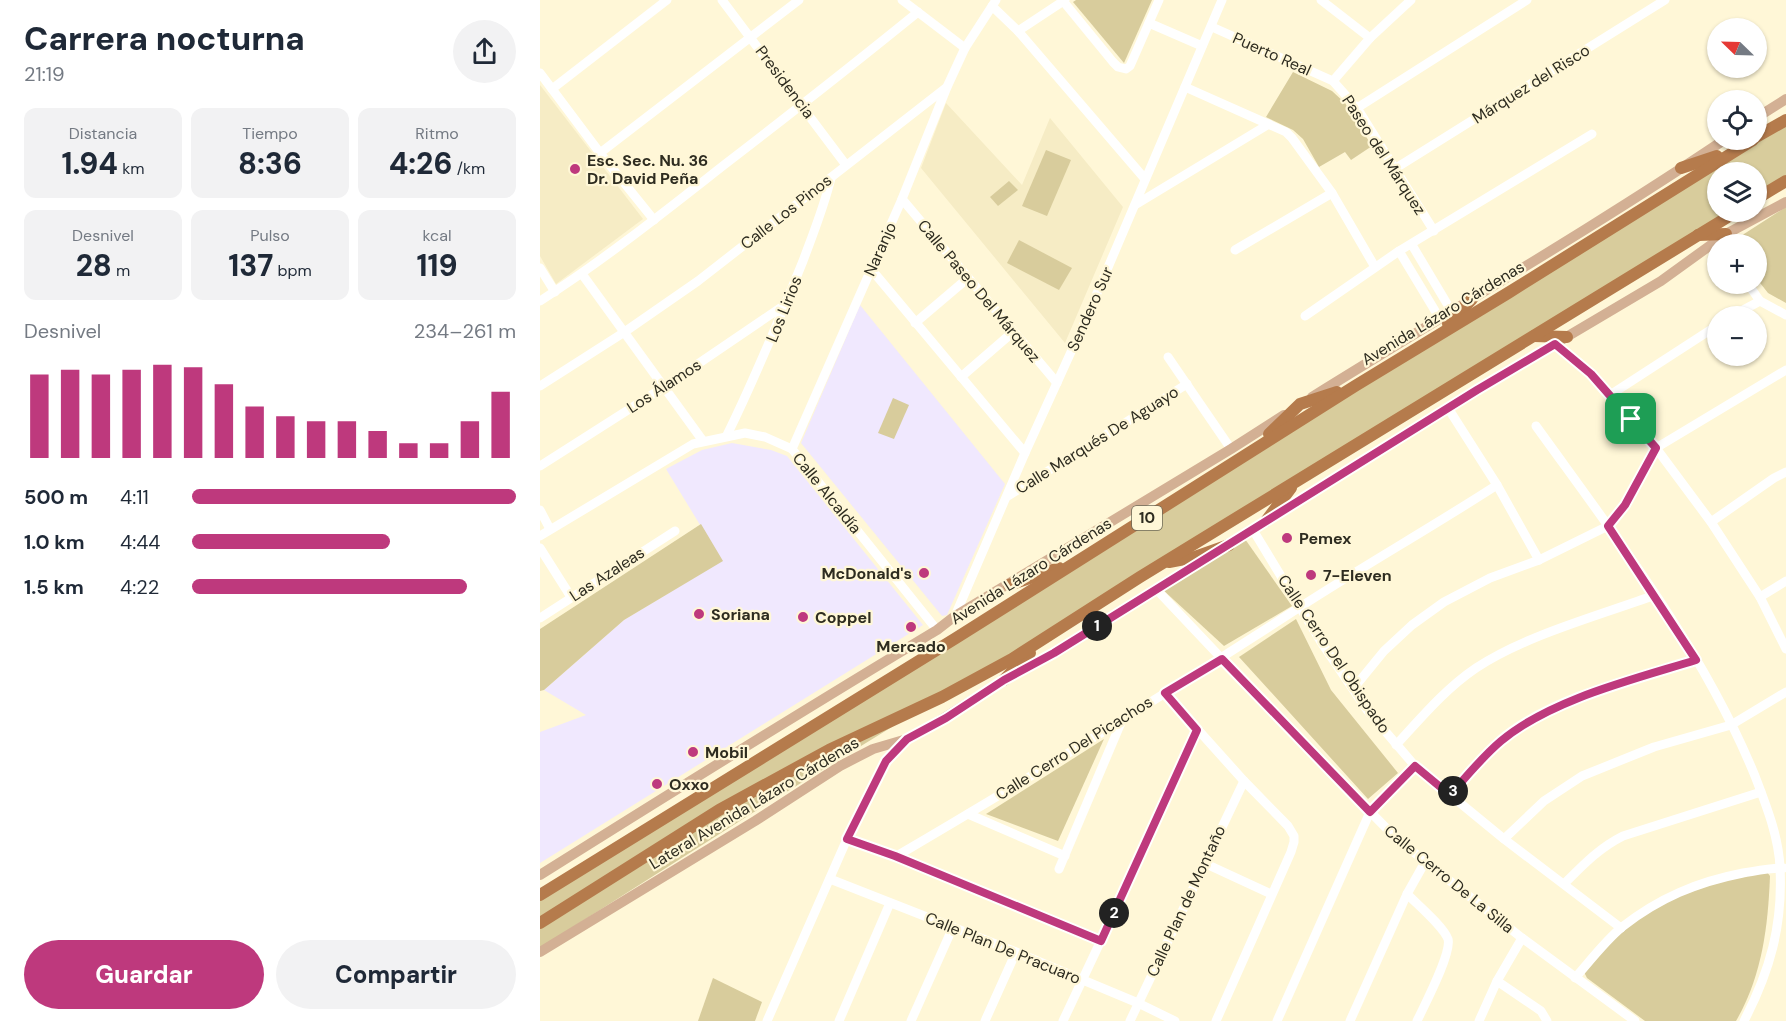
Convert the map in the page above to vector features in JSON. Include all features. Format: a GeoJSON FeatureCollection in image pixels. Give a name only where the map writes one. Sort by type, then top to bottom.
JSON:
{"type":"FeatureCollection","features":[{"type":"Feature","properties":{"kind":"highway"},"geometry":{"type":"LineString","coordinates":[[1767,131],[1786,120]]}},
{"type":"Feature","properties":{"kind":"highway"},"geometry":{"type":"LineString","coordinates":[[1682,168],[1732,151]]}},
{"type":"Feature","properties":{"kind":"highway","name":"Avenida Lázaro Cárdenas"},"geometry":{"type":"LineString","coordinates":[[540,895],[1667,194],[1732,151]]}},
{"type":"Feature","properties":{"kind":"highway"},"geometry":{"type":"LineString","coordinates":[[1767,192],[1786,181]]}},
{"type":"Feature","properties":{"kind":"highway"},"geometry":{"type":"LineString","coordinates":[[540,923],[719,810],[829,750],[960,688],[1012,659],[1296,481],[1718,222]]}},
{"type":"Feature","properties":{"kind":"highway"},"geometry":{"type":"LineString","coordinates":[[1694,236],[1707,237]]}},
{"type":"Feature","properties":{"kind":"highway"},"geometry":{"type":"LineString","coordinates":[[1423,345],[1435,337],[1472,299]]}},
{"type":"Feature","properties":{"kind":"highway"},"geometry":{"type":"LineString","coordinates":[[1534,336],[1567,337]]}},
{"type":"Feature","properties":{"kind":"highway"},"geometry":{"type":"LineString","coordinates":[[1245,455],[1300,404],[1355,386]]}},
{"type":"Feature","properties":{"kind":"highway"},"geometry":{"type":"LineString","coordinates":[[1266,521],[1296,481]]}},
{"type":"Feature","properties":{"kind":"highway"},"geometry":{"type":"LineString","coordinates":[[1165,563],[1181,561],[1229,545]]}},
{"type":"Feature","properties":{"kind":"highway"},"geometry":{"type":"LineString","coordinates":[[1009,585],[1077,562]]}},
{"type":"Feature","properties":{"kind":"highway"},"geometry":{"type":"LineString","coordinates":[[1004,680],[1046,636]]}},
{"type":"Feature","properties":{"kind":"main road"},"geometry":{"type":"LineString","coordinates":[[1767,111],[1786,99]]}},
{"type":"Feature","properties":{"kind":"main road"},"geometry":{"type":"LineString","coordinates":[[540,875],[708,769],[937,630],[955,616],[1452,312],[1709,150]]}},
{"type":"Feature","properties":{"kind":"main road","name":"Lateral Avenida Lázaro Cárdenas"},"geometry":{"type":"LineString","coordinates":[[1736,234],[1786,202]]}},
{"type":"Feature","properties":{"kind":"main road","name":"Lateral Avenida Lázaro Cárdenas"},"geometry":{"type":"LineString","coordinates":[[540,952],[840,766],[873,749],[907,739],[946,718],[1004,680],[1054,653],[1448,408],[1707,252]]}},
{"type":"Feature","properties":{"kind":"street"},"geometry":{"type":"LineString","coordinates":[[552,89],[667,0]]}},
{"type":"Feature","properties":{"kind":"street","name":"Presidencia"},"geometry":{"type":"LineString","coordinates":[[722,0],[846,165]]}},
{"type":"Feature","properties":{"kind":"street"},"geometry":{"type":"LineString","coordinates":[[600,153],[800,0]]}},
{"type":"Feature","properties":{"kind":"street"},"geometry":{"type":"LineString","coordinates":[[902,0],[965,48]]}},
{"type":"Feature","properties":{"kind":"street"},"geometry":{"type":"LineString","coordinates":[[1018,31],[1064,1],[1113,62],[1122,69],[1130,66],[1159,0]]}},
{"type":"Feature","properties":{"kind":"street","name":"Sendero Sur"},"geometry":{"type":"LineString","coordinates":[[955,616],[1086,319],[1222,0]]}},
{"type":"Feature","properties":{"kind":"street"},"geometry":{"type":"LineString","coordinates":[[1321,0],[1370,38]]}},
{"type":"Feature","properties":{"kind":"street"},"geometry":{"type":"LineString","coordinates":[[1333,81],[1370,38],[1411,0]]}},
{"type":"Feature","properties":{"kind":"street"},"geometry":{"type":"LineString","coordinates":[[1357,108],[1527,0]]}},
{"type":"Feature","properties":{"kind":"street","name":"Márquez del Risco"},"geometry":{"type":"LineString","coordinates":[[1396,168],[1665,0]]}},
{"type":"Feature","properties":{"kind":"street"},"geometry":{"type":"LineString","coordinates":[[994,3],[1145,179]]}},
{"type":"Feature","properties":{"kind":"street","name":"Naranjo"},"geometry":{"type":"LineString","coordinates":[[792,449],[902,199],[946,87],[965,48],[994,3]]}},
{"type":"Feature","properties":{"kind":"street"},"geometry":{"type":"LineString","coordinates":[[540,301],[582,274],[654,220],[803,105],[918,12]]}},
{"type":"Feature","properties":{"kind":"street"},"geometry":{"type":"LineString","coordinates":[[1149,23],[1202,46]]}},
{"type":"Feature","properties":{"kind":"street","name":"Puerto Real"},"geometry":{"type":"LineString","coordinates":[[1212,27],[1333,81]]}},
{"type":"Feature","properties":{"kind":"street"},"geometry":{"type":"LineString","coordinates":[[540,73],[654,220]]}},
{"type":"Feature","properties":{"kind":"street","name":"Paseo del Márquez"},"geometry":{"type":"LineString","coordinates":[[1333,81],[1357,108],[1434,231]]}},
{"type":"Feature","properties":{"kind":"street","name":"Calle Los Pinos"},"geometry":{"type":"LineString","coordinates":[[540,386],[698,281],[946,87]]}},
{"type":"Feature","properties":{"kind":"street"},"geometry":{"type":"LineString","coordinates":[[1185,87],[1286,132],[1298,143],[1332,193],[1375,267]]}},
{"type":"Feature","properties":{"kind":"street"},"geometry":{"type":"LineString","coordinates":[[1134,206],[1269,124]]}},
{"type":"Feature","properties":{"kind":"street"},"geometry":{"type":"LineString","coordinates":[[1305,316],[1399,251],[1592,134]]}},
{"type":"Feature","properties":{"kind":"street","name":"Los Lirios"},"geometry":{"type":"LineString","coordinates":[[727,435],[763,361],[816,231],[831,178]]}},
{"type":"Feature","properties":{"kind":"street"},"geometry":{"type":"LineString","coordinates":[[1235,250],[1332,193]]}},
{"type":"Feature","properties":{"kind":"street","name":"Calle Paseo Del Márquez"},"geometry":{"type":"LineString","coordinates":[[902,199],[1057,383]]}},
{"type":"Feature","properties":{"kind":"street"},"geometry":{"type":"LineString","coordinates":[[1412,245],[1452,312]]}},
{"type":"Feature","properties":{"kind":"street"},"geometry":{"type":"LineString","coordinates":[[1399,251],[1440,319]]}},
{"type":"Feature","properties":{"kind":"street"},"geometry":{"type":"LineString","coordinates":[[540,268],[555,292]]}},
{"type":"Feature","properties":{"kind":"street"},"geometry":{"type":"LineString","coordinates":[[871,269],[1025,453]]}},
{"type":"Feature","properties":{"kind":"street"},"geometry":{"type":"LineString","coordinates":[[540,536],[687,448],[703,441],[582,274]]}},
{"type":"Feature","properties":{"kind":"street"},"geometry":{"type":"LineString","coordinates":[[915,322],[968,278]]}},
{"type":"Feature","properties":{"kind":"street"},"geometry":{"type":"LineString","coordinates":[[1755,294],[1760,301],[1786,315]]}},
{"type":"Feature","properties":{"kind":"street"},"geometry":{"type":"LineString","coordinates":[[1751,306],[1760,301]]}},
{"type":"Feature","properties":{"kind":"street","name":"Los Álamos"},"geometry":{"type":"LineString","coordinates":[[540,466],[664,387],[786,304]]}},
{"type":"Feature","properties":{"kind":"street"},"geometry":{"type":"LineString","coordinates":[[961,377],[1012,332]]}},
{"type":"Feature","properties":{"kind":"street"},"geometry":{"type":"LineString","coordinates":[[1610,395],[1707,332]]}},
{"type":"Feature","properties":{"kind":"street"},"geometry":{"type":"LineString","coordinates":[[1555,344],[1591,374],[1656,448],[1711,522],[1760,597],[1786,649]]}},
{"type":"Feature","properties":{"kind":"street"},"geometry":{"type":"LineString","coordinates":[[1168,357],[1231,449]]}},
{"type":"Feature","properties":{"kind":"street"},"geometry":{"type":"LineString","coordinates":[[1353,689],[1384,651],[1412,625],[1444,602],[1490,578],[1539,560],[1608,526],[1630,497],[1656,448],[1786,370]]}},
{"type":"Feature","properties":{"kind":"street","name":"Calle Marqués De Aguayo"},"geometry":{"type":"LineString","coordinates":[[1008,496],[1186,384]]}},
{"type":"Feature","properties":{"kind":"street"},"geometry":{"type":"LineString","coordinates":[[1448,408],[1497,485],[1539,560]]}},
{"type":"Feature","properties":{"kind":"street"},"geometry":{"type":"LineString","coordinates":[[1536,426],[1608,526],[1696,660],[1731,725],[1761,792],[1783,868],[1772,957],[1760,990],[1744,1021]]}},
{"type":"Feature","properties":{"kind":"street","name":"Calle Alcaldía"},"geometry":{"type":"LineString","coordinates":[[703,441],[745,433],[765,437],[792,449],[937,630]]}},
{"type":"Feature","properties":{"kind":"street"},"geometry":{"type":"LineString","coordinates":[[1711,522],[1786,472]]}},
{"type":"Feature","properties":{"kind":"street","name":"Calle Cerro Del Picachos"},"geometry":{"type":"LineString","coordinates":[[895,856],[1222,659],[1300,607],[1431,528],[1497,485]]}},
{"type":"Feature","properties":{"kind":"street"},"geometry":{"type":"LineString","coordinates":[[540,510],[550,529]]}},
{"type":"Feature","properties":{"kind":"street","name":"Calle Cerro Del Obispado"},"geometry":{"type":"LineString","coordinates":[[1253,530],[1367,710],[1415,766],[1504,839],[1621,928]]}},
{"type":"Feature","properties":{"kind":"street","name":"Las Azaleas"},"geometry":{"type":"LineString","coordinates":[[540,618],[675,531]]}},
{"type":"Feature","properties":{"kind":"street"},"geometry":{"type":"LineString","coordinates":[[540,548],[571,597]]}},
{"type":"Feature","properties":{"kind":"street"},"geometry":{"type":"LineString","coordinates":[[1760,597],[1786,581]]}},
{"type":"Feature","properties":{"kind":"street","name":"Calle Cerro De La Silla"},"geometry":{"type":"LineString","coordinates":[[1156,589],[1370,812],[1425,862],[1631,1020]]}},
{"type":"Feature","properties":{"kind":"street"},"geometry":{"type":"LineString","coordinates":[[1396,745],[1445,692],[1476,668],[1548,633],[1655,595]]}},
{"type":"Feature","properties":{"kind":"street"},"geometry":{"type":"LineString","coordinates":[[1450,795],[1501,741],[1537,718],[1605,689],[1696,660]]}},
{"type":"Feature","properties":{"kind":"street"},"geometry":{"type":"LineString","coordinates":[[1504,839],[1544,801],[1582,776],[1654,747],[1731,725],[1786,692]]}},
{"type":"Feature","properties":{"kind":"street"},"geometry":{"type":"LineString","coordinates":[[1165,693],[1244,781],[1284,821],[1292,831],[1294,842],[1216,1021]]}},
{"type":"Feature","properties":{"kind":"street"},"geometry":{"type":"LineString","coordinates":[[1059,869],[1123,718]]}},
{"type":"Feature","properties":{"kind":"street"},"geometry":{"type":"LineString","coordinates":[[1063,1021],[1197,730]]}},
{"type":"Feature","properties":{"kind":"street"},"geometry":{"type":"LineString","coordinates":[[766,1021],[847,839],[886,761],[907,739]]}},
{"type":"Feature","properties":{"kind":"street"},"geometry":{"type":"LineString","coordinates":[[1277,1021],[1370,812],[1415,766]]}},
{"type":"Feature","properties":{"kind":"street","name":"Calle Plan de Montaño"},"geometry":{"type":"LineString","coordinates":[[1130,1021],[1244,781]]}},
{"type":"Feature","properties":{"kind":"street"},"geometry":{"type":"LineString","coordinates":[[1564,884],[1594,853],[1623,836],[1761,792]]}},
{"type":"Feature","properties":{"kind":"street"},"geometry":{"type":"LineString","coordinates":[[968,814],[1065,856]]}},
{"type":"Feature","properties":{"kind":"street"},"geometry":{"type":"LineString","coordinates":[[847,839],[895,856],[1101,941]]}},
{"type":"Feature","properties":{"kind":"street"},"geometry":{"type":"LineString","coordinates":[[1350,1021],[1407,894],[1425,862]]}},
{"type":"Feature","properties":{"kind":"street"},"geometry":{"type":"LineString","coordinates":[[1204,863],[1271,894]]}},
{"type":"Feature","properties":{"kind":"street"},"geometry":{"type":"LineString","coordinates":[[1575,978],[1621,928],[1675,894],[1710,880],[1783,868]]}},
{"type":"Feature","properties":{"kind":"street","name":"Calle Plan De Pracuaro"},"geometry":{"type":"LineString","coordinates":[[830,879],[1016,952],[1175,1021]]}},
{"type":"Feature","properties":{"kind":"street"},"geometry":{"type":"LineString","coordinates":[[1407,894],[1443,931],[1449,942],[1446,956],[1417,1021]]}},
{"type":"Feature","properties":{"kind":"street"},"geometry":{"type":"LineString","coordinates":[[839,1021],[890,903]]}},
{"type":"Feature","properties":{"kind":"street"},"geometry":{"type":"LineString","coordinates":[[911,1021],[953,927]]}},
{"type":"Feature","properties":{"kind":"street"},"geometry":{"type":"LineString","coordinates":[[1479,1021],[1497,981],[1522,938]]}},
{"type":"Feature","properties":{"kind":"street"},"geometry":{"type":"LineString","coordinates":[[985,1021],[1016,952]]}},
{"type":"Feature","properties":{"kind":"street"},"geometry":{"type":"LineString","coordinates":[[1497,981],[1541,1011],[1547,1021]]}},
{"type":"Feature","properties":{"kind":"shaded area"},"geometry":{"type":"Polygon","coordinates":[[[1076,0],[1152,0],[1124,63],[1073,2],[1076,0]]]}},
{"type":"Feature","properties":{"kind":"shaded area"},"geometry":{"type":"Polygon","coordinates":[[[1293,72],[1332,91],[1345,103],[1372,146],[1351,160],[1345,152],[1319,167],[1303,139],[1293,130],[1266,117],[1293,72]]]}},
{"type":"Feature","properties":{"kind":"shaded area"},"geometry":{"type":"Polygon","coordinates":[[[540,85],[643,219],[556,284],[540,256],[540,85]]]}},
{"type":"Feature","properties":{"kind":"shaded area"},"geometry":{"type":"Polygon","coordinates":[[[946,103],[1022,185],[1050,118],[1123,207],[1065,343],[921,168],[946,103]]]}},
{"type":"Feature","properties":{"kind":"shaded area"},"geometry":{"type":"Polygon","coordinates":[[[1786,123],[1786,175],[1767,187],[1767,162],[1723,162],[1742,150],[1767,150],[1767,135],[1786,123]]]}},
{"type":"Feature","properties":{"kind":"shaded area"},"geometry":{"type":"Polygon","coordinates":[[[1046,150],[1071,160],[1047,216],[1022,206],[1046,150]]]}},
{"type":"Feature","properties":{"kind":"shaded area"},"geometry":{"type":"Polygon","coordinates":[[[1707,172],[1707,222],[1711,222],[754,812],[540,948],[540,895],[1707,172]]]}},
{"type":"Feature","properties":{"kind":"shaded area"},"geometry":{"type":"Polygon","coordinates":[[[1009,181],[1018,190],[998,206],[990,197],[1009,181]]]}},
{"type":"Feature","properties":{"kind":"shaded area"},"geometry":{"type":"Polygon","coordinates":[[[1786,207],[1786,303],[1767,292],[1767,234],[1744,234],[1763,222],[1767,222],[1767,219],[1786,207]]]}},
{"type":"Feature","properties":{"kind":"shaded area"},"geometry":{"type":"Polygon","coordinates":[[[1019,240],[1072,268],[1059,290],[1007,263],[1019,240]]]}},
{"type":"Feature","properties":{"kind":"shaded area"},"geometry":{"type":"Polygon","coordinates":[[[860,305],[1005,484],[947,615],[942,616],[801,443],[860,305]]]}},
{"type":"Feature","properties":{"kind":"shaded area"},"geometry":{"type":"Polygon","coordinates":[[[893,398],[909,405],[894,439],[878,433],[893,398]]]}},
{"type":"Feature","properties":{"kind":"shaded area"},"geometry":{"type":"Polygon","coordinates":[[[732,443],[771,450],[787,456],[923,625],[540,863],[540,732],[586,715],[544,690],[624,620],[722,561],[666,469],[702,450],[732,443]]]}},
{"type":"Feature","properties":{"kind":"shaded area"},"geometry":{"type":"Polygon","coordinates":[[[701,524],[723,561],[624,620],[544,690],[540,691],[540,629],[701,524]]]}},
{"type":"Feature","properties":{"kind":"shaded area"},"geometry":{"type":"Polygon","coordinates":[[[1245,539],[1292,606],[1224,646],[1162,589],[1245,539]]]}},
{"type":"Feature","properties":{"kind":"shaded area"},"geometry":{"type":"Polygon","coordinates":[[[1296,619],[1331,690],[1398,773],[1368,799],[1239,657],[1296,619]]]}},
{"type":"Feature","properties":{"kind":"shaded area"},"geometry":{"type":"Polygon","coordinates":[[[1104,739],[1058,841],[986,814],[1104,739]]]}},
{"type":"Feature","properties":{"kind":"shaded area"},"geometry":{"type":"Polygon","coordinates":[[[1767,872],[1770,876],[1769,895],[1762,951],[1752,987],[1736,1021],[1645,1021],[1587,978],[1584,972],[1623,929],[1663,902],[1714,880],[1767,872]]]}},
{"type":"Feature","properties":{"kind":"shaded area"},"geometry":{"type":"Polygon","coordinates":[[[713,978],[762,1002],[755,1021],[698,1021],[713,978]]]}},
{"type":"Feature","properties":{"kind":"place","name":"Esc. Sec. Nu. 36 Dr. David Peña"},"geometry":{"type":"Point","coordinates":[575,169]}},
{"type":"Feature","properties":{"kind":"place","name":"Pemex"},"geometry":{"type":"Point","coordinates":[1287,538]}},
{"type":"Feature","properties":{"kind":"place","name":"McDonald's"},"geometry":{"type":"Point","coordinates":[924,573]}},
{"type":"Feature","properties":{"kind":"place","name":"7-Eleven"},"geometry":{"type":"Point","coordinates":[1311,575]}},
{"type":"Feature","properties":{"kind":"place","name":"Soriana"},"geometry":{"type":"Point","coordinates":[699,614]}},
{"type":"Feature","properties":{"kind":"place","name":"Coppel"},"geometry":{"type":"Point","coordinates":[803,617]}},
{"type":"Feature","properties":{"kind":"place","name":"Mercado"},"geometry":{"type":"Point","coordinates":[911,627]}},
{"type":"Feature","properties":{"kind":"place","name":"Mobil"},"geometry":{"type":"Point","coordinates":[693,752]}},
{"type":"Feature","properties":{"kind":"place","name":"Oxxo"},"geometry":{"type":"Point","coordinates":[657,784]}},
{"type":"Feature","properties":{"kind":"route"},"geometry":{"type":"LineString","coordinates":[[1555,344],[1591,374],[1631,419],[1656,448],[1625,505],[1608,526],[1696,660],[1605,689],[1537,718],[1501,741],[1450,795],[1415,766],[1370,812],[1222,659],[1165,693],[1197,730],[1101,941],[895,856],[847,839],[886,761],[907,739],[946,718],[1004,680],[1054,653],[1555,344]]}}]}
